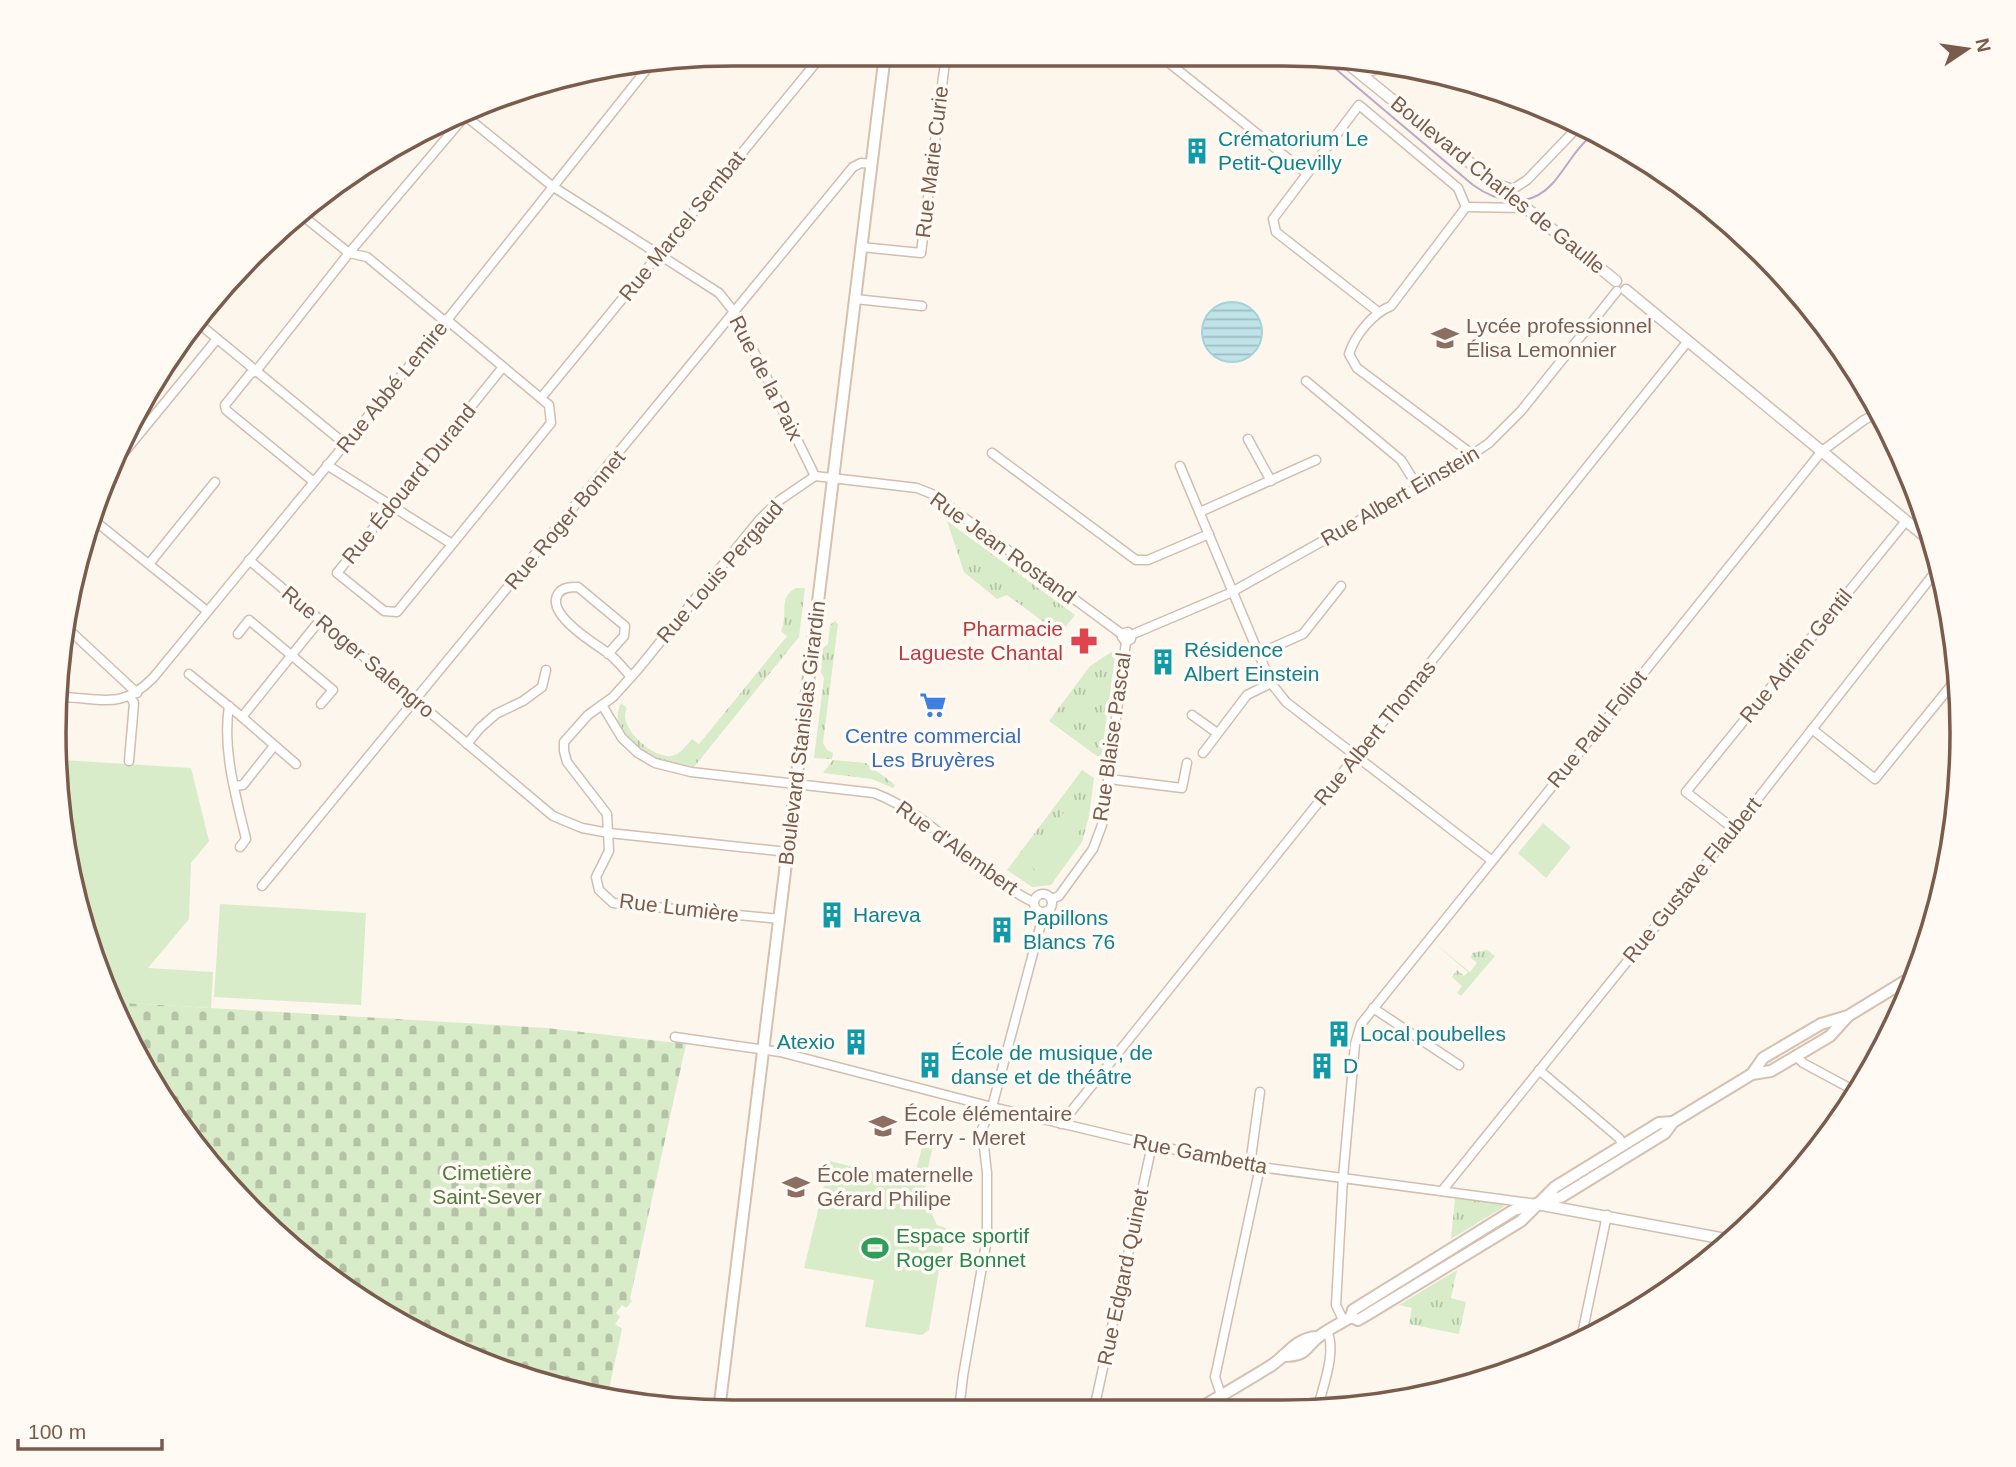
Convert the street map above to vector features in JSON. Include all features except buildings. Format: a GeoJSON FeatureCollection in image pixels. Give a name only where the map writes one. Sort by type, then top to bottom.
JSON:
{"type":"FeatureCollection","features":[{"type":"Feature","properties":{"kind":"main road","name":"Boulevard Stanislas Girardin"},"geometry":{"type":"LineString","coordinates":[[720,1400],[884,66]]}},
{"type":"Feature","properties":{"kind":"main road"},"geometry":{"type":"LineString","coordinates":[[1752,1074],[1763,1058],[1821,1024],[1848,1016],[1901,984]]}},
{"type":"Feature","properties":{"kind":"main road"},"geometry":{"type":"LineString","coordinates":[[1347,1320],[1353,1310],[1514,1210],[1561,1197],[1665,1133],[1673,1122],[1752,1074],[1771,1071],[1830,1036],[1848,1016]]}},
{"type":"Feature","properties":{"kind":"main road"},"geometry":{"type":"LineString","coordinates":[[1213,1400],[1283,1356],[1298,1342],[1322,1334],[1347,1320],[1358,1320],[1365,1316],[1521,1221],[1555,1187],[1659,1123],[1673,1122]]}},
{"type":"Feature","properties":{"kind":"street","name":"Rue Marcel Sembat"},"geometry":{"type":"LineString","coordinates":[[541,398],[813,66]]}},
{"type":"Feature","properties":{"kind":"street","name":"Rue Marie Curie"},"geometry":{"type":"LineString","coordinates":[[862,247],[921,253],[944,66]]}},
{"type":"Feature","properties":{"kind":"street"},"geometry":{"type":"LineString","coordinates":[[1172,66],[1306,173]]}},
{"type":"Feature","properties":{"kind":"street","name":"Boulevard Charles de Gaulle"},"geometry":{"type":"LineString","coordinates":[[1357,71],[1918,530]]}},
{"type":"Feature","properties":{"kind":"street","name":"Rue Abbé Lemire"},"geometry":{"type":"LineString","coordinates":[[131,696],[153,678],[447,320],[644,72]]}},
{"type":"Feature","properties":{"kind":"street"},"geometry":{"type":"LineString","coordinates":[[1362,75],[1369,72]]}},
{"type":"Feature","properties":{"kind":"street"},"geometry":{"type":"LineString","coordinates":[[1377,311],[1276,232],[1273,219],[1359,105],[1458,188],[1466,207]]}},
{"type":"Feature","properties":{"kind":"street","name":"Rue de la Paix"},"geometry":{"type":"LineString","coordinates":[[471,120],[552,186],[719,293],[735,313],[815,476]]}},
{"type":"Feature","properties":{"kind":"street"},"geometry":{"type":"LineString","coordinates":[[314,482],[226,410],[225,405],[250,374],[256,372],[349,253],[454,128]]}},
{"type":"Feature","properties":{"kind":"street"},"geometry":{"type":"LineString","coordinates":[[1494,183],[1513,189],[1527,180],[1574,133]]}},
{"type":"Feature","properties":{"kind":"street","name":"Rue Roger Bonnet"},"geometry":{"type":"LineString","coordinates":[[262,886],[853,167],[861,163],[872,164]]}},
{"type":"Feature","properties":{"kind":"street"},"geometry":{"type":"LineString","coordinates":[[1466,207],[1525,208]]}},
{"type":"Feature","properties":{"kind":"street"},"geometry":{"type":"LineString","coordinates":[[1466,207],[1391,306],[1377,311],[1351,347],[1349,354],[1352,362],[1473,455]]}},
{"type":"Feature","properties":{"kind":"street"},"geometry":{"type":"LineString","coordinates":[[308,220],[349,253],[367,257],[541,398],[549,405],[551,423],[453,544],[327,465]]}},
{"type":"Feature","properties":{"kind":"street","name":"Rue Albert Einstein"},"geometry":{"type":"LineString","coordinates":[[1127,637],[1233,591],[1473,455],[1506,428],[1521,411],[1620,287]]}},
{"type":"Feature","properties":{"kind":"street"},"geometry":{"type":"LineString","coordinates":[[855,299],[922,306]]}},
{"type":"Feature","properties":{"kind":"street"},"geometry":{"type":"LineString","coordinates":[[204,328],[345,444]]}},
{"type":"Feature","properties":{"kind":"street"},"geometry":{"type":"LineString","coordinates":[[134,441],[217,339]]}},
{"type":"Feature","properties":{"kind":"street","name":"Rue Albert Thomas"},"geometry":{"type":"LineString","coordinates":[[1061,1124],[1688,341]]}},
{"type":"Feature","properties":{"kind":"street","name":"Rue Édouard Durand"},"geometry":{"type":"LineString","coordinates":[[453,544],[397,612],[384,611],[337,573],[503,367]]}},
{"type":"Feature","properties":{"kind":"street"},"geometry":{"type":"LineString","coordinates":[[1306,382],[1401,460],[1418,487]]}},
{"type":"Feature","properties":{"kind":"street","name":"Rue Paul Foliot"},"geometry":{"type":"LineString","coordinates":[[1347,1320],[1336,1305],[1343,1177],[1355,1044],[1360,1024],[1822,452],[1869,417]]}},
{"type":"Feature","properties":{"kind":"street"},"geometry":{"type":"LineString","coordinates":[[1248,439],[1272,481]]}},
{"type":"Feature","properties":{"kind":"street"},"geometry":{"type":"LineString","coordinates":[[992,453],[1136,560],[1148,559],[1209,534]]}},
{"type":"Feature","properties":{"kind":"street"},"geometry":{"type":"LineString","coordinates":[[1200,512],[1316,460]]}},
{"type":"Feature","properties":{"kind":"street"},"geometry":{"type":"LineString","coordinates":[[1180,466],[1271,683],[1286,702],[1490,860]]}},
{"type":"Feature","properties":{"kind":"street"},"geometry":{"type":"LineString","coordinates":[[815,476],[833,478]]}},
{"type":"Feature","properties":{"kind":"street","name":"Rue Louis Pergaud"},"geometry":{"type":"LineString","coordinates":[[609,833],[607,814],[567,762],[564,741],[631,677],[760,519],[780,500],[815,476]]}},
{"type":"Feature","properties":{"kind":"street","name":"Rue Jean Rostand"},"geometry":{"type":"LineString","coordinates":[[833,478],[904,486],[932,494],[1127,637]]}},
{"type":"Feature","properties":{"kind":"street"},"geometry":{"type":"LineString","coordinates":[[149,564],[215,482]]}},
{"type":"Feature","properties":{"kind":"street","name":"Rue Adrien Gentil"},"geometry":{"type":"LineString","coordinates":[[1734,829],[1686,792],[1906,521]]}},
{"type":"Feature","properties":{"kind":"street"},"geometry":{"type":"LineString","coordinates":[[100,526],[207,611]]}},
{"type":"Feature","properties":{"kind":"street","name":"Rue Roger Salengro"},"geometry":{"type":"LineString","coordinates":[[249,560],[553,816],[582,828],[609,833],[788,852]]}},
{"type":"Feature","properties":{"kind":"street","name":"Rue Gustave Flaubert"},"geometry":{"type":"LineString","coordinates":[[1442,1191],[1734,829],[1931,578]]}},
{"type":"Feature","properties":{"kind":"street"},"geometry":{"type":"LineString","coordinates":[[1258,654],[1303,634],[1341,586]]}},
{"type":"Feature","properties":{"kind":"street","name":"Rue Louis Pergaud"},"geometry":{"type":"LineString","coordinates":[[608,653],[624,636],[625,626],[578,587],[562,590],[555,602],[566,621],[592,644],[608,653],[631,677]]}},
{"type":"Feature","properties":{"kind":"street"},"geometry":{"type":"LineString","coordinates":[[238,634],[249,620],[333,690],[321,704]]}},
{"type":"Feature","properties":{"kind":"street"},"geometry":{"type":"LineString","coordinates":[[242,717],[320,620]]}},
{"type":"Feature","properties":{"kind":"street"},"geometry":{"type":"LineString","coordinates":[[74,636],[131,696],[134,703],[130,761]]}},
{"type":"Feature","properties":{"kind":"street","name":"Rue Blaise Pascal"},"geometry":{"type":"LineString","coordinates":[[1052,900],[1059,896],[1093,849],[1102,825],[1127,637]]}},
{"type":"Feature","properties":{"kind":"street"},"geometry":{"type":"LineString","coordinates":[[467,744],[496,714],[523,701],[542,687],[546,670]]}},
{"type":"Feature","properties":{"kind":"street"},"geometry":{"type":"LineString","coordinates":[[189,674],[296,764]]}},
{"type":"Feature","properties":{"kind":"street"},"geometry":{"type":"LineString","coordinates":[[1203,753],[1247,695],[1271,683]]}},
{"type":"Feature","properties":{"kind":"street"},"geometry":{"type":"LineString","coordinates":[[1812,729],[1875,779],[1948,689]]}},
{"type":"Feature","properties":{"kind":"street"},"geometry":{"type":"LineString","coordinates":[[68,697],[131,696]]}},
{"type":"Feature","properties":{"kind":"street","name":"Rue d'Alembert"},"geometry":{"type":"LineString","coordinates":[[602,705],[622,738],[638,753],[655,763],[691,772],[874,793],[891,800],[913,813],[999,880],[1033,902]]}},
{"type":"Feature","properties":{"kind":"street"},"geometry":{"type":"LineString","coordinates":[[229,706],[227,738],[246,839],[240,847]]}},
{"type":"Feature","properties":{"kind":"street"},"geometry":{"type":"LineString","coordinates":[[1192,715],[1217,733]]}},
{"type":"Feature","properties":{"kind":"street"},"geometry":{"type":"LineString","coordinates":[[234,786],[243,785],[274,747]]}},
{"type":"Feature","properties":{"kind":"street"},"geometry":{"type":"LineString","coordinates":[[1109,779],[1182,788],[1187,763]]}},
{"type":"Feature","properties":{"kind":"street","name":"Rue Lumière"},"geometry":{"type":"LineString","coordinates":[[609,833],[609,851],[596,877],[599,890],[613,903],[780,919]]}},
{"type":"Feature","properties":{"kind":"street"},"geometry":{"type":"LineString","coordinates":[[1041,894],[1048,895],[1052,900],[1051,908],[1044,912],[1038,911],[1033,902],[1041,894]]}},
{"type":"Feature","properties":{"kind":"street"},"geometry":{"type":"LineString","coordinates":[[960,1400],[987,1238],[987,1173],[982,1129],[992,1107],[1044,912]]}},
{"type":"Feature","properties":{"kind":"street"},"geometry":{"type":"LineString","coordinates":[[1373,1008],[1459,1065]]}},
{"type":"Feature","properties":{"kind":"street","name":"Rue Gambetta"},"geometry":{"type":"LineString","coordinates":[[675,1037],[780,1052],[1061,1124],[1260,1167],[1537,1204],[1719,1238]]}},
{"type":"Feature","properties":{"kind":"street"},"geometry":{"type":"LineString","coordinates":[[1796,1056],[1803,1063],[1848,1087]]}},
{"type":"Feature","properties":{"kind":"street"},"geometry":{"type":"LineString","coordinates":[[1539,1070],[1619,1138],[1623,1145]]}},
{"type":"Feature","properties":{"kind":"street"},"geometry":{"type":"LineString","coordinates":[[1250,1165],[1260,1092]]}},
{"type":"Feature","properties":{"kind":"street","name":"Rue Edgard Quinet"},"geometry":{"type":"LineString","coordinates":[[1096,1400],[1152,1145]]}},
{"type":"Feature","properties":{"kind":"street"},"geometry":{"type":"LineString","coordinates":[[1221,1395],[1215,1377],[1260,1167]]}},
{"type":"Feature","properties":{"kind":"street"},"geometry":{"type":"LineString","coordinates":[[1583,1329],[1607,1215]]}},
{"type":"Feature","properties":{"kind":"street"},"geometry":{"type":"LineString","coordinates":[[1320,1399],[1331,1339],[1322,1334]]}},
{"type":"Feature","properties":{"kind":"green space"},"geometry":{"type":"Polygon","coordinates":[[[947,521],[1075,615],[1060,634],[1007,595],[997,599],[964,572],[947,521]]]}},
{"type":"Feature","properties":{"kind":"green space"},"geometry":{"type":"Polygon","coordinates":[[[796,588],[805,588],[799,637],[694,767],[660,762],[627,739],[618,722],[621,703],[627,708],[625,718],[630,729],[639,741],[659,754],[674,755],[692,739],[699,744],[787,636],[781,631],[785,602],[790,592],[796,588]]]}},
{"type":"Feature","properties":{"kind":"green space"},"geometry":{"type":"Polygon","coordinates":[[[835,621],[838,624],[823,743],[827,750],[833,753],[832,759],[814,758],[824,678],[821,672],[823,648],[828,644],[830,625],[835,621]]]}},
{"type":"Feature","properties":{"kind":"green space"},"geometry":{"type":"Polygon","coordinates":[[[1116,649],[1101,759],[1049,721],[1090,666],[1116,649]]]}},
{"type":"Feature","properties":{"kind":"green space"},"geometry":{"type":"Polygon","coordinates":[[[67,760],[191,768],[209,841],[191,863],[189,919],[148,968],[213,972],[211,1008],[123,1003],[102,948],[79,864],[72,821],[67,760]]]}},
{"type":"Feature","properties":{"kind":"green space"},"geometry":{"type":"Polygon","coordinates":[[[833,760],[866,763],[895,785],[893,788],[872,779],[823,773],[833,760]]]}},
{"type":"Feature","properties":{"kind":"green space"},"geometry":{"type":"Polygon","coordinates":[[[1082,770],[1094,778],[1082,842],[1051,885],[1032,887],[1007,870],[1082,770]]]}},
{"type":"Feature","properties":{"kind":"green space"},"geometry":{"type":"Polygon","coordinates":[[[1068,807],[1086,822],[1046,878],[1026,863],[1068,807]]]}},
{"type":"Feature","properties":{"kind":"green space"},"geometry":{"type":"Polygon","coordinates":[[[1543,823],[1571,847],[1546,878],[1518,853],[1543,823]]]}},
{"type":"Feature","properties":{"kind":"green space"},"geometry":{"type":"Polygon","coordinates":[[[220,904],[366,913],[361,1005],[214,997],[220,904]]]}},
{"type":"Feature","properties":{"kind":"green space"},"geometry":{"type":"Polygon","coordinates":[[[1434,943],[1470,972],[1477,963],[1471,958],[1472,953],[1487,950],[1495,956],[1461,996],[1457,993],[1462,986],[1452,977],[1457,970],[1464,976],[1468,972],[1434,943]]]}},
{"type":"Feature","properties":{"kind":"green space","name":"Cimetière Saint-Sever"},"geometry":{"type":"Polygon","coordinates":[[[123,1003],[547,1028],[686,1044],[630,1299],[632,1301],[626,1308],[622,1305],[616,1313],[620,1317],[615,1324],[622,1329],[609,1389],[561,1378],[478,1350],[438,1332],[363,1288],[327,1263],[294,1235],[262,1205],[204,1140],[156,1067],[123,1003]]]}},
{"type":"Feature","properties":{"kind":"green space","name":"Espace sportif Roger Bonnet"},"geometry":{"type":"Polygon","coordinates":[[[925,1136],[935,1139],[927,1173],[928,1201],[937,1225],[946,1228],[929,1330],[922,1335],[865,1327],[874,1280],[804,1268],[830,1161],[913,1182],[925,1136]]]}},
{"type":"Feature","properties":{"kind":"green space"},"geometry":{"type":"Polygon","coordinates":[[[1455,1198],[1503,1204],[1504,1207],[1451,1239],[1455,1198]]]}},
{"type":"Feature","properties":{"kind":"green space"},"geometry":{"type":"Polygon","coordinates":[[[1457,1270],[1451,1298],[1466,1302],[1459,1334],[1409,1324],[1412,1308],[1399,1305],[1457,1270]]]}},
{"type":"Feature","properties":{"kind":"water"},"geometry":{"type":"Polygon","coordinates":[[[1232,302],[1253,311],[1262,332],[1253,353],[1232,362],[1211,353],[1202,332],[1211,311],[1232,302]]]}},
{"type":"Feature","properties":{"kind":"tram line"},"geometry":{"type":"LineString","coordinates":[[1335,69],[1473,185],[1503,199],[1523,200],[1543,192],[1587,140]]}},
{"type":"Feature","properties":{"kind":"place","name":"Crématorium Le Petit-Quevilly"},"geometry":{"type":"Point","coordinates":[1197,151]}},
{"type":"Feature","properties":{"kind":"place","name":"Lycée professionnel Élisa Lemonnier"},"geometry":{"type":"Point","coordinates":[1445,338]}},
{"type":"Feature","properties":{"kind":"place","name":"Pharmacie Lagueste Chantal"},"geometry":{"type":"Point","coordinates":[1084,641]}},
{"type":"Feature","properties":{"kind":"place","name":"Résidence Albert Einstein"},"geometry":{"type":"Point","coordinates":[1163,662]}},
{"type":"Feature","properties":{"kind":"place","name":"Centre commercial Les Bruyères"},"geometry":{"type":"Point","coordinates":[933,705]}},
{"type":"Feature","properties":{"kind":"place","name":"Hareva"},"geometry":{"type":"Point","coordinates":[832,915]}},
{"type":"Feature","properties":{"kind":"place","name":"Papillons Blancs 76"},"geometry":{"type":"Point","coordinates":[1002,930]}},
{"type":"Feature","properties":{"kind":"place","name":"Local poubelles"},"geometry":{"type":"Point","coordinates":[1339,1034]}},
{"type":"Feature","properties":{"kind":"place","name":"Atexio"},"geometry":{"type":"Point","coordinates":[856,1042]}},
{"type":"Feature","properties":{"kind":"place","name":"École de musique, de danse et de théâtre"},"geometry":{"type":"Point","coordinates":[930,1065]}},
{"type":"Feature","properties":{"kind":"place","name":"D"},"geometry":{"type":"Point","coordinates":[1322,1066]}},
{"type":"Feature","properties":{"kind":"place","name":"École élémentaire Ferry - Meret"},"geometry":{"type":"Point","coordinates":[883,1126]}},
{"type":"Feature","properties":{"kind":"place","name":"École maternelle Gérard Philipe"},"geometry":{"type":"Point","coordinates":[796,1187]}},
{"type":"Feature","properties":{"kind":"place","name":"Espace sportif Roger Bonnet"},"geometry":{"type":"Point","coordinates":[875,1248]}}]}
